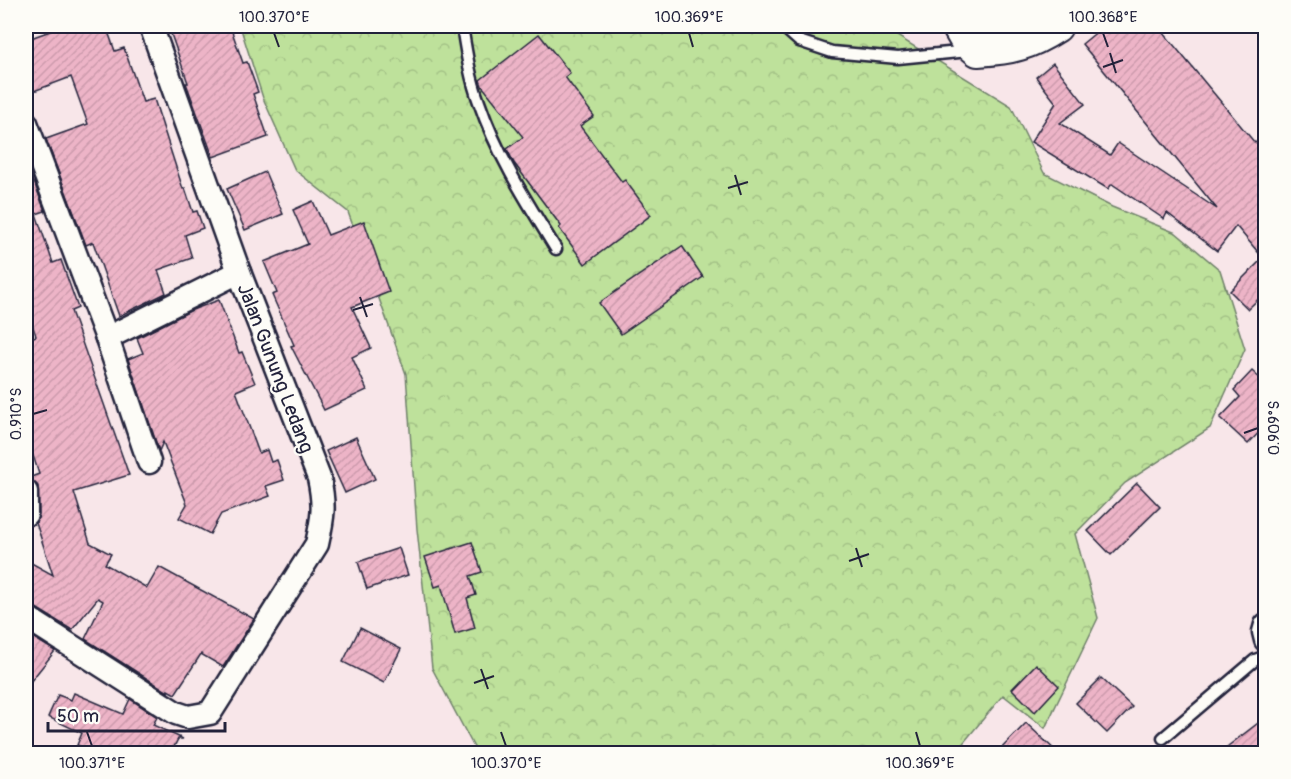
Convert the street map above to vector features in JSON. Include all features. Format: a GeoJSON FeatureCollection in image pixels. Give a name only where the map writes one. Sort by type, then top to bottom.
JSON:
{"type":"FeatureCollection","features":[{"type":"Feature","properties":{"kind":"street","name":"Jalan Gunung Ledang"},"geometry":{"type":"LineString","coordinates":[[26,617],[176,713],[188,717],[210,713],[317,544],[324,516],[324,500],[319,478],[239,272],[151,26]]}},
{"type":"Feature","properties":{"kind":"street"},"geometry":{"type":"LineString","coordinates":[[958,26],[966,40],[978,50],[1003,49],[1026,43],[1056,26]]}},
{"type":"Feature","properties":{"kind":"street"},"geometry":{"type":"LineString","coordinates":[[26,123],[107,338],[150,462]]}},
{"type":"Feature","properties":{"kind":"street"},"geometry":{"type":"LineString","coordinates":[[107,338],[239,272]]}},
{"type":"Feature","properties":{"kind":"street"},"geometry":{"type":"LineString","coordinates":[[26,492],[26,514]]}},
{"type":"Feature","properties":{"kind":"street"},"geometry":{"type":"LineString","coordinates":[[1266,625],[1264,632],[1266,639]]}},
{"type":"Feature","properties":{"kind":"lane"},"geometry":{"type":"LineString","coordinates":[[462,26],[478,101],[494,140],[518,189],[556,249]]}},
{"type":"Feature","properties":{"kind":"lane"},"geometry":{"type":"LineString","coordinates":[[782,26],[799,41],[832,52],[898,58],[978,50]]}},
{"type":"Feature","properties":{"kind":"lane"},"geometry":{"type":"LineString","coordinates":[[1163,738],[1255,660],[1266,656]]}},
{"type":"Feature","properties":{"kind":"shaded area"},"geometry":{"type":"Polygon","coordinates":[[[977,26],[1039,26],[984,36],[977,26]]]}},
{"type":"Feature","properties":{"kind":"green space"},"geometry":{"type":"Polygon","coordinates":[[[240,26],[881,26],[1011,106],[1044,173],[1112,207],[1176,233],[1220,270],[1245,349],[1210,428],[1125,483],[1075,534],[1098,618],[1045,728],[1003,695],[955,753],[477,753],[432,668],[417,529],[406,374],[348,212],[295,170],[263,98],[240,26]]]}},
{"type":"Feature","properties":{"kind":"building"},"geometry":{"type":"Polygon","coordinates":[[[64,26],[106,26],[115,51],[124,48],[143,102],[154,99],[183,189],[185,188],[193,212],[197,211],[203,228],[185,235],[192,258],[158,270],[166,293],[119,316],[93,242],[86,245],[46,139],[88,124],[71,77],[26,94],[26,52],[32,49],[28,39],[64,26]]]}},
{"type":"Feature","properties":{"kind":"building"},"geometry":{"type":"Polygon","coordinates":[[[173,26],[230,26],[243,63],[247,62],[258,92],[253,94],[268,137],[213,157],[171,34],[175,33],[173,26]]]}},
{"type":"Feature","properties":{"kind":"building"},"geometry":{"type":"Polygon","coordinates":[[[1104,26],[1158,26],[1255,143],[1266,134],[1266,292],[1248,309],[1230,291],[1263,258],[1236,226],[1217,251],[1167,213],[1164,219],[1112,184],[1108,189],[1031,142],[1056,103],[1036,77],[1053,63],[1085,104],[1060,123],[1110,155],[1118,143],[1217,209],[1082,44],[1104,26]]]}},
{"type":"Feature","properties":{"kind":"building"},"geometry":{"type":"Polygon","coordinates":[[[539,34],[570,73],[565,77],[594,116],[580,126],[622,182],[625,180],[651,215],[585,264],[559,228],[561,226],[514,163],[507,149],[523,137],[482,86],[480,80],[539,34]]]}},
{"type":"Feature","properties":{"kind":"building"},"geometry":{"type":"Polygon","coordinates":[[[29,169],[45,211],[36,214],[53,263],[61,260],[78,308],[71,311],[129,475],[74,492],[90,543],[111,554],[105,564],[147,588],[159,567],[254,619],[223,667],[201,654],[175,694],[168,690],[168,692],[85,639],[103,601],[98,598],[72,630],[26,604],[26,560],[53,575],[36,523],[39,514],[38,486],[26,479],[39,474],[26,434],[26,340],[36,336],[26,305],[26,170],[29,169]]]}},
{"type":"Feature","properties":{"kind":"building"},"geometry":{"type":"Polygon","coordinates":[[[265,172],[283,214],[245,230],[227,189],[265,172]]]}},
{"type":"Feature","properties":{"kind":"building"},"geometry":{"type":"Polygon","coordinates":[[[313,201],[328,235],[364,221],[389,292],[352,307],[371,348],[352,357],[367,390],[324,410],[291,346],[294,345],[272,295],[277,293],[264,262],[308,244],[293,210],[313,201]]]}},
{"type":"Feature","properties":{"kind":"building"},"geometry":{"type":"Polygon","coordinates":[[[682,246],[703,277],[621,334],[599,303],[682,246]]]}},
{"type":"Feature","properties":{"kind":"building"},"geometry":{"type":"Polygon","coordinates":[[[219,300],[239,353],[242,352],[255,383],[236,391],[259,453],[267,450],[271,462],[277,460],[284,480],[266,486],[270,496],[221,514],[210,534],[179,518],[187,504],[163,442],[159,451],[128,359],[143,353],[137,338],[192,310],[219,300]]]}},
{"type":"Feature","properties":{"kind":"building"},"geometry":{"type":"Polygon","coordinates":[[[1252,371],[1266,384],[1266,425],[1248,444],[1220,418],[1240,397],[1234,390],[1252,371]]]}},
{"type":"Feature","properties":{"kind":"building"},"geometry":{"type":"Polygon","coordinates":[[[356,437],[375,479],[345,493],[326,451],[356,437]]]}},
{"type":"Feature","properties":{"kind":"building"},"geometry":{"type":"Polygon","coordinates":[[[1137,483],[1160,507],[1111,555],[1088,531],[1137,483]]]}},
{"type":"Feature","properties":{"kind":"building"},"geometry":{"type":"Polygon","coordinates":[[[472,542],[482,572],[470,576],[476,595],[467,598],[475,628],[455,634],[441,585],[435,587],[425,557],[472,542]]]}},
{"type":"Feature","properties":{"kind":"building"},"geometry":{"type":"Polygon","coordinates":[[[399,548],[408,575],[367,589],[358,562],[399,548]]]}},
{"type":"Feature","properties":{"kind":"building"},"geometry":{"type":"Polygon","coordinates":[[[360,628],[401,649],[384,683],[343,662],[360,628]]]}},
{"type":"Feature","properties":{"kind":"building"},"geometry":{"type":"Polygon","coordinates":[[[26,633],[55,651],[26,687],[26,633]]]}},
{"type":"Feature","properties":{"kind":"building"},"geometry":{"type":"Polygon","coordinates":[[[1036,664],[1059,686],[1035,712],[1012,689],[1036,664]]]}},
{"type":"Feature","properties":{"kind":"building"},"geometry":{"type":"Polygon","coordinates":[[[1101,678],[1132,707],[1107,733],[1076,703],[1101,678]]]}},
{"type":"Feature","properties":{"kind":"building"},"geometry":{"type":"Polygon","coordinates":[[[74,693],[123,714],[130,699],[157,717],[153,725],[183,739],[178,739],[171,753],[97,753],[77,745],[82,733],[48,717],[58,695],[71,700],[74,693]]]}},
{"type":"Feature","properties":{"kind":"building"},"geometry":{"type":"Polygon","coordinates":[[[1266,717],[1266,753],[1219,753],[1266,717]]]}},
{"type":"Feature","properties":{"kind":"building"},"geometry":{"type":"Polygon","coordinates":[[[1026,723],[1058,753],[997,753],[1026,723]]]}}]}
